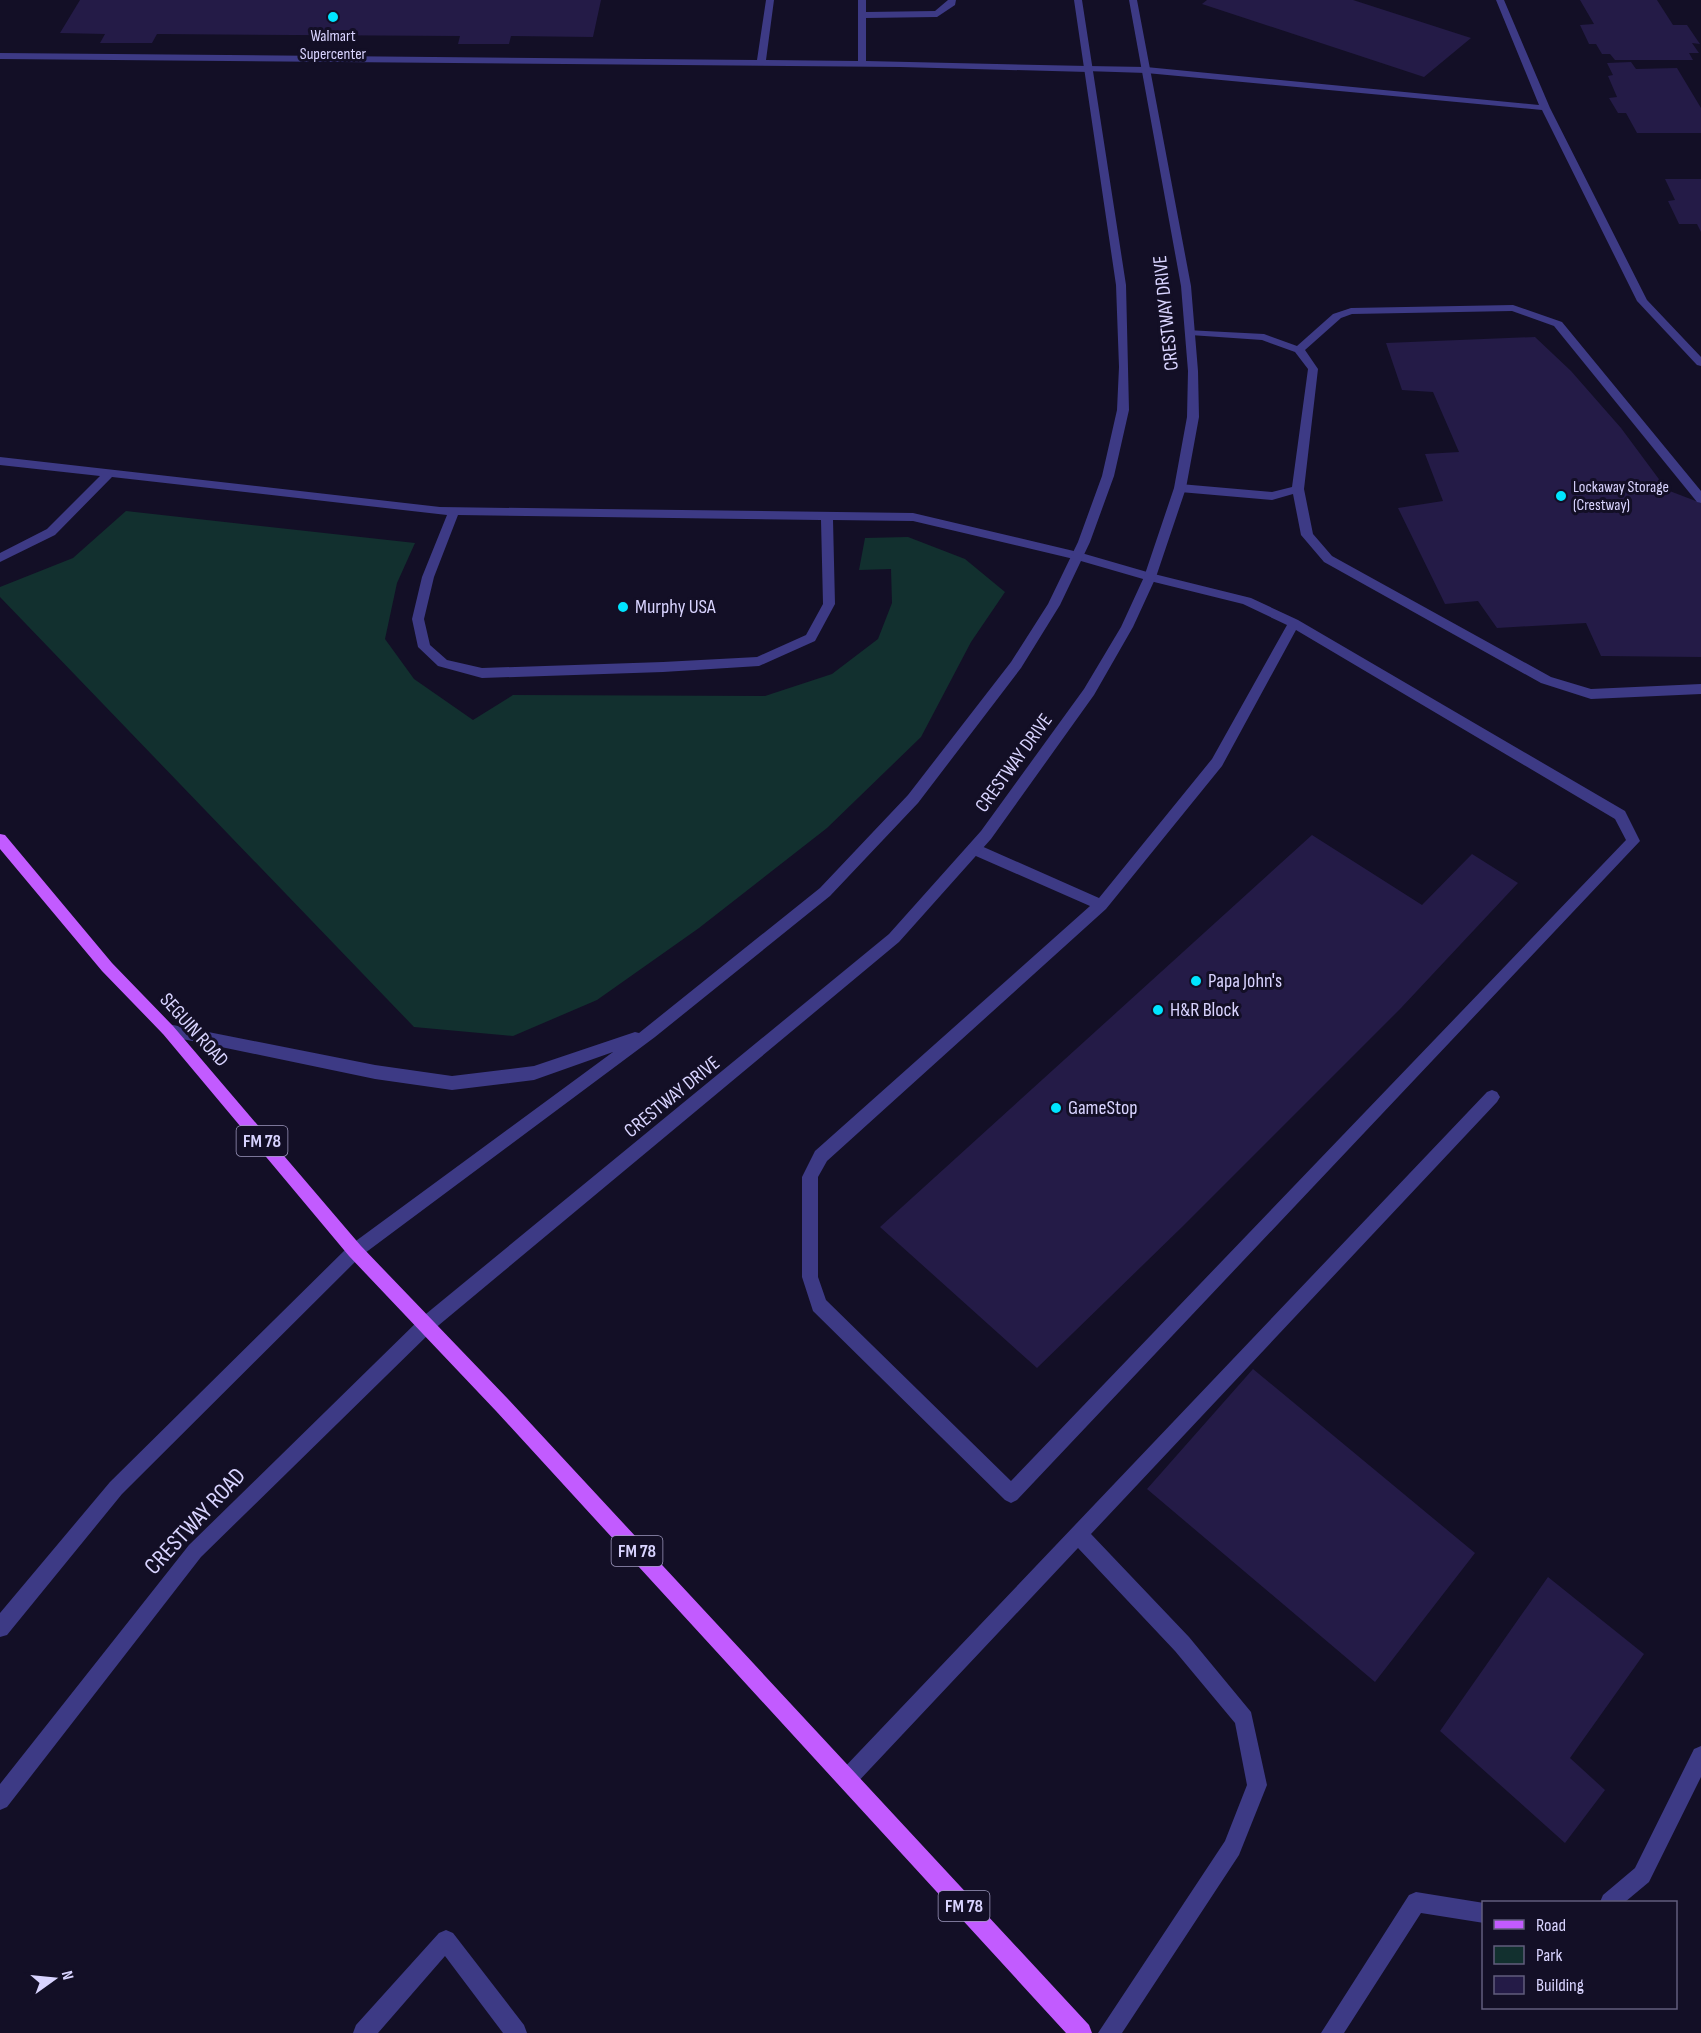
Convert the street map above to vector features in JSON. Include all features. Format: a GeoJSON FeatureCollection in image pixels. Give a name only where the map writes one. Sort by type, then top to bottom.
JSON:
{"type":"FeatureCollection","features":[{"type":"Feature","properties":{"kind":"main road","name":"SEGUIN ROAD"},"geometry":{"type":"LineString","coordinates":[[0,839],[107,967],[168,1030],[355,1251]]}},
{"type":"Feature","properties":{"kind":"main road","name":"FM 78"},"geometry":{"type":"LineString","coordinates":[[355,1251],[427,1324],[1081,2033]]}},
{"type":"Feature","properties":{"kind":"street"},"geometry":{"type":"LineString","coordinates":[[761,63],[770,0]]}},
{"type":"Feature","properties":{"kind":"street"},"geometry":{"type":"LineString","coordinates":[[862,0],[862,64]]}},
{"type":"Feature","properties":{"kind":"street"},"geometry":{"type":"LineString","coordinates":[[862,15],[937,14],[952,3],[952,0]]}},
{"type":"Feature","properties":{"kind":"street"},"geometry":{"type":"LineString","coordinates":[[0,1628],[116,1488],[355,1251],[650,1033],[825,892],[913,799],[1016,665],[1053,605],[1078,556],[1108,476],[1123,410],[1121,285],[1078,0]]}},
{"type":"Feature","properties":{"kind":"street","name":"CRESTWAY DRIVE"},"geometry":{"type":"LineString","coordinates":[[427,1324],[894,938],[974,849],[1089,693],[1127,627],[1150,577],[1179,488],[1193,417],[1186,286],[1133,0]]}},
{"type":"Feature","properties":{"kind":"street"},"geometry":{"type":"LineString","coordinates":[[1500,0],[1545,108],[1642,301],[1701,363]]}},
{"type":"Feature","properties":{"kind":"street"},"geometry":{"type":"LineString","coordinates":[[0,56],[862,64],[1146,70],[1545,108]]}},
{"type":"Feature","properties":{"kind":"street"},"geometry":{"type":"LineString","coordinates":[[1299,350],[1337,316],[1351,311],[1512,308],[1558,324],[1701,499]]}},
{"type":"Feature","properties":{"kind":"street"},"geometry":{"type":"LineString","coordinates":[[1190,332],[1264,337],[1299,350],[1313,369],[1298,489],[1306,535],[1328,560],[1546,680],[1591,694],[1701,688]]}},
{"type":"Feature","properties":{"kind":"street"},"geometry":{"type":"LineString","coordinates":[[0,462],[454,511],[913,517],[1078,556],[1247,601],[1294,623],[1620,815],[1633,841],[1011,1494],[819,1305],[810,1277],[810,1177],[821,1156],[1101,905],[1216,762],[1294,623]]}},
{"type":"Feature","properties":{"kind":"street"},"geometry":{"type":"LineString","coordinates":[[0,558],[51,532],[109,474]]}},
{"type":"Feature","properties":{"kind":"street"},"geometry":{"type":"LineString","coordinates":[[1179,488],[1272,496],[1298,489]]}},
{"type":"Feature","properties":{"kind":"street"},"geometry":{"type":"LineString","coordinates":[[454,511],[428,577],[418,619],[424,647],[443,663],[482,673],[663,667],[759,661],[811,638],[829,604],[827,516]]}},
{"type":"Feature","properties":{"kind":"street"},"geometry":{"type":"LineString","coordinates":[[974,849],[1101,905]]}},
{"type":"Feature","properties":{"kind":"street"},"geometry":{"type":"LineString","coordinates":[[168,1030],[375,1072],[452,1083],[534,1072],[650,1033]]}},
{"type":"Feature","properties":{"kind":"street"},"geometry":{"type":"LineString","coordinates":[[847,1779],[1492,1097]]}},
{"type":"Feature","properties":{"kind":"street","name":"CRESTWAY ROAD"},"geometry":{"type":"LineString","coordinates":[[0,1800],[195,1551],[427,1324]]}},
{"type":"Feature","properties":{"kind":"street"},"geometry":{"type":"LineString","coordinates":[[1079,1535],[1182,1644],[1244,1719],[1257,1785],[1233,1848],[1109,2033]]}},
{"type":"Feature","properties":{"kind":"street"},"geometry":{"type":"LineString","coordinates":[[1611,1901],[1642,1875],[1701,1756]]}},
{"type":"Feature","properties":{"kind":"street"},"geometry":{"type":"LineString","coordinates":[[1332,2033],[1416,1902],[1482,1914]]}},
{"type":"Feature","properties":{"kind":"street"},"geometry":{"type":"LineString","coordinates":[[364,2033],[446,1940],[516,2033]]}},
{"type":"Feature","properties":{"kind":"green space"},"geometry":{"type":"Polygon","coordinates":[[[126,511],[415,543],[397,583],[385,639],[414,679],[473,720],[513,695],[765,696],[832,674],[878,639],[892,603],[891,569],[859,570],[865,538],[908,537],[965,559],[1005,592],[971,642],[921,737],[827,828],[699,928],[597,1000],[513,1036],[414,1027],[0,597],[0,587],[73,558],[126,511]]]}},
{"type":"Feature","properties":{"kind":"building","name":"Walmart Supercenter"},"geometry":{"type":"Polygon","coordinates":[[[80,0],[601,0],[593,37],[511,36],[509,44],[458,44],[460,36],[157,34],[152,43],[100,43],[105,34],[60,33],[80,0]]]}},
{"type":"Feature","properties":{"kind":"building"},"geometry":{"type":"Polygon","coordinates":[[[1207,0],[1353,0],[1471,38],[1424,77],[1202,4],[1207,0]]]}},
{"type":"Feature","properties":{"kind":"building"},"geometry":{"type":"Polygon","coordinates":[[[1580,0],[1657,0],[1673,25],[1687,25],[1700,44],[1692,43],[1699,53],[1689,53],[1693,60],[1615,60],[1610,54],[1602,54],[1596,44],[1589,44],[1580,25],[1594,24],[1580,0]]]}},
{"type":"Feature","properties":{"kind":"building"},"geometry":{"type":"Polygon","coordinates":[[[1631,62],[1636,69],[1677,68],[1701,108],[1701,133],[1637,133],[1626,113],[1618,113],[1609,98],[1617,97],[1608,76],[1613,75],[1607,63],[1631,62]]]}},
{"type":"Feature","properties":{"kind":"building"},"geometry":{"type":"Polygon","coordinates":[[[1665,179],[1701,179],[1701,232],[1697,224],[1679,224],[1668,201],[1675,200],[1665,179]]]}},
{"type":"Feature","properties":{"kind":"building","name":"Lockaway Storage (Crestway)"},"geometry":{"type":"Polygon","coordinates":[[[1535,337],[1571,371],[1621,428],[1667,490],[1701,503],[1701,657],[1601,656],[1586,623],[1497,628],[1478,601],[1445,604],[1398,508],[1443,501],[1425,454],[1459,452],[1433,392],[1402,390],[1386,343],[1535,337]]]}},
{"type":"Feature","properties":{"kind":"building"},"geometry":{"type":"Polygon","coordinates":[[[1312,835],[1422,905],[1472,854],[1518,883],[1401,1008],[1037,1368],[880,1227],[1312,835]]]}},
{"type":"Feature","properties":{"kind":"building"},"geometry":{"type":"Polygon","coordinates":[[[1253,1369],[1475,1553],[1375,1682],[1147,1489],[1253,1369]]]}},
{"type":"Feature","properties":{"kind":"building"},"geometry":{"type":"Polygon","coordinates":[[[1548,1577],[1644,1654],[1570,1758],[1605,1790],[1565,1843],[1440,1731],[1548,1577]]]}},
{"type":"Feature","properties":{"kind":"place","name":"Walmart Supercenter"},"geometry":{"type":"Point","coordinates":[333,17]}},
{"type":"Feature","properties":{"kind":"place","name":"Lockaway Storage (Crestway)"},"geometry":{"type":"Point","coordinates":[1561,496]}},
{"type":"Feature","properties":{"kind":"place","name":"Murphy USA"},"geometry":{"type":"Point","coordinates":[623,607]}},
{"type":"Feature","properties":{"kind":"place","name":"Papa John's"},"geometry":{"type":"Point","coordinates":[1196,981]}},
{"type":"Feature","properties":{"kind":"place","name":"H&R Block"},"geometry":{"type":"Point","coordinates":[1158,1010]}},
{"type":"Feature","properties":{"kind":"place","name":"GameStop"},"geometry":{"type":"Point","coordinates":[1056,1108]}}]}
